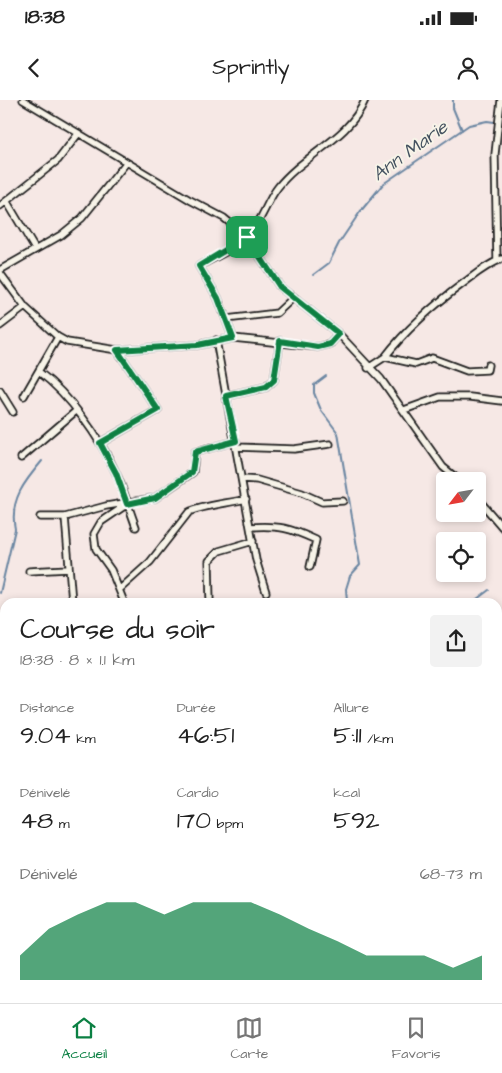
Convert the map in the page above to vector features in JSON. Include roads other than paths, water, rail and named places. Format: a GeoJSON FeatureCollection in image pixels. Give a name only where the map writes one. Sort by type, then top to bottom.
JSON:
{"type":"FeatureCollection","features":[{"type":"Feature","properties":{"kind":"street"},"geometry":{"type":"LineString","coordinates":[[23,100],[126,163],[224,218],[247,237],[280,287],[339,334],[368,368],[381,379],[443,467],[449,472]]}},
{"type":"Feature","properties":{"kind":"street"},"geometry":{"type":"LineString","coordinates":[[233,338],[211,284],[199,266],[247,237],[258,224],[278,187],[290,173],[341,132],[361,108],[365,100]]}},
{"type":"Feature","properties":{"kind":"street"},"geometry":{"type":"LineString","coordinates":[[368,368],[385,356],[402,334],[439,301],[499,260],[495,162],[501,100]]}},
{"type":"Feature","properties":{"kind":"street"},"geometry":{"type":"LineString","coordinates":[[0,206],[58,160],[78,134]]}},
{"type":"Feature","properties":{"kind":"street"},"geometry":{"type":"LineString","coordinates":[[126,163],[82,218],[61,235],[35,249],[0,272],[25,307],[58,337],[67,342],[117,350],[164,349],[233,338],[280,341],[318,347],[330,344],[339,334]]}},
{"type":"Feature","properties":{"kind":"street"},"geometry":{"type":"LineString","coordinates":[[7,202],[35,249]]}},
{"type":"Feature","properties":{"kind":"street"},"geometry":{"type":"LineString","coordinates":[[226,319],[277,313],[293,298]]}},
{"type":"Feature","properties":{"kind":"street"},"geometry":{"type":"LineString","coordinates":[[0,326],[25,307]]}},
{"type":"Feature","properties":{"kind":"street"},"geometry":{"type":"LineString","coordinates":[[24,396],[58,337]]}},
{"type":"Feature","properties":{"kind":"street"},"geometry":{"type":"LineString","coordinates":[[216,340],[243,479],[252,541],[266,592]]}},
{"type":"Feature","properties":{"kind":"street"},"geometry":{"type":"LineString","coordinates":[[226,396],[266,387],[274,380],[280,341]]}},
{"type":"Feature","properties":{"kind":"street"},"geometry":{"type":"LineString","coordinates":[[100,443],[158,410],[117,350]]}},
{"type":"Feature","properties":{"kind":"street"},"geometry":{"type":"LineString","coordinates":[[385,356],[416,364],[432,358],[467,371],[487,370],[488,366]]}},
{"type":"Feature","properties":{"kind":"street"},"geometry":{"type":"LineString","coordinates":[[39,372],[58,385],[100,443],[116,473],[136,527]]}},
{"type":"Feature","properties":{"kind":"street"},"geometry":{"type":"LineString","coordinates":[[0,391],[13,412]]}},
{"type":"Feature","properties":{"kind":"street"},"geometry":{"type":"LineString","coordinates":[[404,410],[440,398],[470,397],[502,401]]}},
{"type":"Feature","properties":{"kind":"street"},"geometry":{"type":"LineString","coordinates":[[21,458],[76,411]]}},
{"type":"Feature","properties":{"kind":"street"},"geometry":{"type":"LineString","coordinates":[[40,517],[65,517],[106,506],[155,498],[192,472],[195,452],[236,444],[294,449],[330,444]]}},
{"type":"Feature","properties":{"kind":"street"},"geometry":{"type":"LineString","coordinates":[[243,479],[257,480],[293,490],[322,502],[343,501]]}},
{"type":"Feature","properties":{"kind":"street"},"geometry":{"type":"LineString","coordinates":[[120,589],[150,562],[189,512],[198,507],[213,507],[246,499]]}},
{"type":"Feature","properties":{"kind":"street"},"geometry":{"type":"LineString","coordinates":[[123,598],[111,570],[96,549],[94,534],[101,522],[127,504]]}},
{"type":"Feature","properties":{"kind":"street"},"geometry":{"type":"LineString","coordinates":[[486,508],[502,527]]}},
{"type":"Feature","properties":{"kind":"street"},"geometry":{"type":"LineString","coordinates":[[65,517],[72,598]]}},
{"type":"Feature","properties":{"kind":"street"},"geometry":{"type":"LineString","coordinates":[[250,527],[275,525],[296,531],[316,540],[310,567]]}},
{"type":"Feature","properties":{"kind":"street"},"geometry":{"type":"LineString","coordinates":[[210,598],[210,561],[219,550],[252,541]]}},
{"type":"Feature","properties":{"kind":"street"},"geometry":{"type":"LineString","coordinates":[[29,570],[45,572],[68,569]]}},
{"type":"Feature","properties":{"kind":"waterway"},"geometry":{"type":"LineString","coordinates":[[453,100],[453,108],[462,130]]}},
{"type":"Feature","properties":{"kind":"waterway","name":"Ann Marie"},"geometry":{"type":"LineString","coordinates":[[313,275],[329,263],[339,243],[360,212],[383,184],[469,125],[487,121],[502,123]]}},
{"type":"Feature","properties":{"kind":"waterway"},"geometry":{"type":"LineString","coordinates":[[326,376],[314,385],[314,393],[321,410],[338,433],[360,565],[350,576],[346,589],[347,598]]}},
{"type":"Feature","properties":{"kind":"waterway"},"geometry":{"type":"LineString","coordinates":[[0,593],[15,529],[14,509],[16,500],[24,484],[42,461]]}},
{"type":"Feature","properties":{"kind":"waterway"},"geometry":{"type":"LineString","coordinates":[[478,598],[489,590]]}}]}
